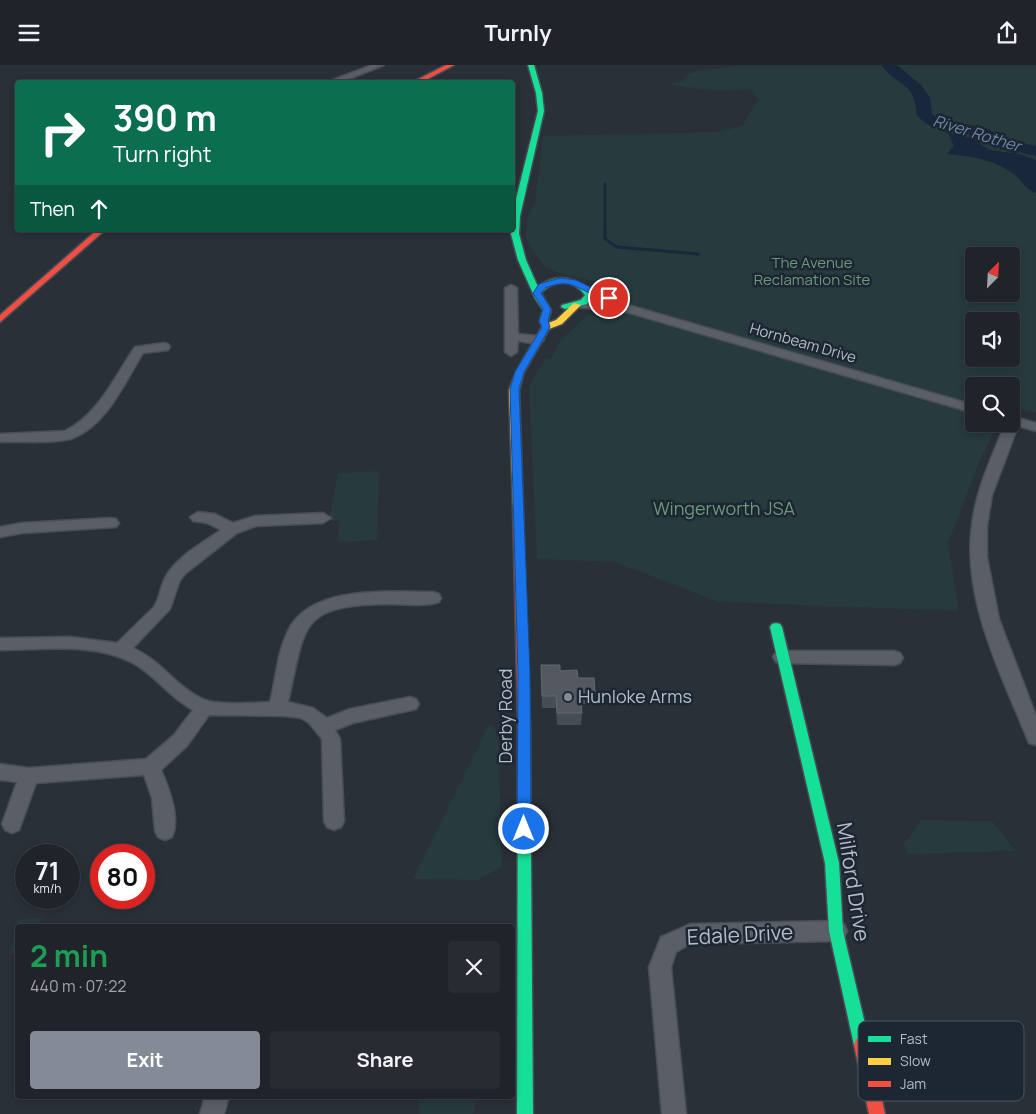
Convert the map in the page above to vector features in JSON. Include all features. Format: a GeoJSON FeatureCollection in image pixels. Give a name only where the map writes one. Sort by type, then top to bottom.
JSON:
{"type":"FeatureCollection","features":[{"type":"Feature","properties":{"kind":"main road"},"geometry":{"type":"LineString","coordinates":[[420,80],[452,65]]}},
{"type":"Feature","properties":{"kind":"main road"},"geometry":{"type":"LineString","coordinates":[[531,65],[540,93],[541,111],[516,216],[516,234],[522,260],[547,309],[544,321],[546,327]]}},
{"type":"Feature","properties":{"kind":"main road"},"geometry":{"type":"LineString","coordinates":[[0,319],[98,232]]}},
{"type":"Feature","properties":{"kind":"main road"},"geometry":{"type":"LineString","coordinates":[[522,260],[543,274],[584,286],[589,295],[587,299],[578,305],[555,306],[540,297]]}},
{"type":"Feature","properties":{"kind":"main road"},"geometry":{"type":"LineString","coordinates":[[540,297],[545,284],[566,281]]}},
{"type":"Feature","properties":{"kind":"main road","name":"Derby Road"},"geometry":{"type":"LineString","coordinates":[[525,1114],[524,673],[514,389],[520,372],[546,327],[559,322],[578,305]]}},
{"type":"Feature","properties":{"kind":"main road","name":"Milford Drive"},"geometry":{"type":"LineString","coordinates":[[776,627],[832,863],[836,931],[858,1029]]}},
{"type":"Feature","properties":{"kind":"main road","name":"Milford Drive"},"geometry":{"type":"LineString","coordinates":[[874,1101],[877,1114]]}},
{"type":"Feature","properties":{"kind":"street"},"geometry":{"type":"LineString","coordinates":[[338,80],[380,65]]}},
{"type":"Feature","properties":{"kind":"street","name":"Hornbeam Drive"},"geometry":{"type":"LineString","coordinates":[[584,286],[624,308],[965,406]]}},
{"type":"Feature","properties":{"kind":"street"},"geometry":{"type":"LineString","coordinates":[[511,288],[511,352]]}},
{"type":"Feature","properties":{"kind":"street","name":"Hornbeam Drive"},"geometry":{"type":"LineString","coordinates":[[578,305],[624,308]]}},
{"type":"Feature","properties":{"kind":"street"},"geometry":{"type":"LineString","coordinates":[[512,337],[538,340]]}},
{"type":"Feature","properties":{"kind":"street"},"geometry":{"type":"LineString","coordinates":[[0,438],[68,435],[83,428],[94,417],[138,349],[164,347]]}},
{"type":"Feature","properties":{"kind":"street"},"geometry":{"type":"LineString","coordinates":[[1020,422],[1036,427]]}},
{"type":"Feature","properties":{"kind":"street"},"geometry":{"type":"LineString","coordinates":[[1008,432],[985,495],[979,549],[984,596],[994,629],[1036,738]]}},
{"type":"Feature","properties":{"kind":"street"},"geometry":{"type":"LineString","coordinates":[[198,517],[210,517],[232,529]]}},
{"type":"Feature","properties":{"kind":"street"},"geometry":{"type":"LineString","coordinates":[[121,650],[155,616],[165,603],[171,580],[175,574],[232,529],[255,521],[323,518]]}},
{"type":"Feature","properties":{"kind":"street"},"geometry":{"type":"LineString","coordinates":[[0,531],[111,523]]}},
{"type":"Feature","properties":{"kind":"street"},"geometry":{"type":"LineString","coordinates":[[278,707],[296,630],[308,615],[332,603],[353,600],[433,599]]}},
{"type":"Feature","properties":{"kind":"street"},"geometry":{"type":"LineString","coordinates":[[0,644],[77,644],[121,650],[140,659],[204,707],[249,710],[278,707],[299,710],[314,717],[326,726],[332,748],[334,821]]}},
{"type":"Feature","properties":{"kind":"street"},"geometry":{"type":"LineString","coordinates":[[782,657],[894,658]]}},
{"type":"Feature","properties":{"kind":"street"},"geometry":{"type":"LineString","coordinates":[[326,726],[350,716],[410,704]]}},
{"type":"Feature","properties":{"kind":"street"},"geometry":{"type":"LineString","coordinates":[[0,772],[29,776],[150,767],[172,752],[192,728],[204,707]]}},
{"type":"Feature","properties":{"kind":"street"},"geometry":{"type":"LineString","coordinates":[[150,767],[166,813],[166,831]]}},
{"type":"Feature","properties":{"kind":"street"},"geometry":{"type":"LineString","coordinates":[[12,824],[29,776]]}},
{"type":"Feature","properties":{"kind":"street","name":"Edale Drive"},"geometry":{"type":"LineString","coordinates":[[674,1114],[660,967],[664,949],[673,940],[690,934],[836,931]]}},
{"type":"Feature","properties":{"kind":"street"},"geometry":{"type":"LineString","coordinates":[[212,1114],[216,1099]]}},
{"type":"Feature","properties":{"kind":"green space","name":"The Avenue Reclamation Site"},"geometry":{"type":"Polygon","coordinates":[[[739,65],[1036,65],[1036,413],[1020,409],[1020,377],[965,377],[965,432],[994,432],[981,458],[948,543],[959,611],[719,602],[615,562],[537,559],[529,387],[545,359],[551,359],[560,341],[588,314],[602,314],[625,292],[597,282],[556,272],[543,265],[534,253],[525,235],[529,215],[535,202],[543,136],[716,132],[742,126],[759,99],[751,90],[716,91],[673,85],[671,83],[682,81],[690,73],[739,65]]]}},
{"type":"Feature","properties":{"kind":"green space"},"geometry":{"type":"Polygon","coordinates":[[[379,471],[377,540],[338,542],[339,521],[329,520],[338,473],[379,471]]]}},
{"type":"Feature","properties":{"kind":"green space"},"geometry":{"type":"Polygon","coordinates":[[[490,723],[498,733],[502,866],[479,880],[413,879],[490,723]]]}},
{"type":"Feature","properties":{"kind":"green space"},"geometry":{"type":"Polygon","coordinates":[[[922,820],[992,821],[1016,851],[907,854],[904,844],[922,820]]]}},
{"type":"Feature","properties":{"kind":"green space"},"geometry":{"type":"Polygon","coordinates":[[[42,918],[40,924],[17,924],[18,920],[42,918]]]}},
{"type":"Feature","properties":{"kind":"green space"},"geometry":{"type":"Polygon","coordinates":[[[15,931],[15,954],[9,954],[15,931]]]}},
{"type":"Feature","properties":{"kind":"green space"},"geometry":{"type":"Polygon","coordinates":[[[419,1099],[476,1099],[473,1114],[419,1114],[419,1099]]]}},
{"type":"Feature","properties":{"kind":"water"},"geometry":{"type":"Polygon","coordinates":[[[948,133],[973,139],[989,150],[1019,154],[1036,160],[1036,193],[1027,188],[1008,170],[991,162],[947,154],[954,146],[948,133]]]}},
{"type":"Feature","properties":{"kind":"building","name":"Hunloke Arms"},"geometry":{"type":"Polygon","coordinates":[[[541,665],[560,665],[560,671],[577,670],[578,678],[594,678],[595,692],[580,692],[582,713],[557,713],[556,696],[542,696],[541,665]]]}},
{"type":"Feature","properties":{"kind":"waterway","name":"River Rother"},"geometry":{"type":"LineString","coordinates":[[888,65],[916,88],[923,98],[925,116],[933,122],[982,132],[999,143],[1036,151]]}},
{"type":"Feature","properties":{"kind":"waterway"},"geometry":{"type":"LineString","coordinates":[[605,184],[605,239],[617,247],[698,254]]}},
{"type":"Feature","properties":{"kind":"traffic: fast"},"geometry":{"type":"LineString","coordinates":[[531,65],[539,93],[541,111],[516,216],[515,234],[522,260],[539,298],[547,310],[544,321],[546,327]]}},
{"type":"Feature","properties":{"kind":"traffic: fast"},"geometry":{"type":"LineString","coordinates":[[537,293],[549,283],[564,280],[578,284],[589,295],[584,302],[565,307]]}},
{"type":"Feature","properties":{"kind":"traffic: fast"},"geometry":{"type":"LineString","coordinates":[[776,627],[832,863],[836,931],[858,1027]]}},
{"type":"Feature","properties":{"kind":"traffic: fast"},"geometry":{"type":"LineString","coordinates":[[524,724],[525,1114]]}},
{"type":"Feature","properties":{"kind":"traffic: slow"},"geometry":{"type":"LineString","coordinates":[[518,509],[514,390],[520,372],[546,327],[559,322],[577,305]]}},
{"type":"Feature","properties":{"kind":"traffic: jam"},"geometry":{"type":"LineString","coordinates":[[420,80],[451,65]]}},
{"type":"Feature","properties":{"kind":"traffic: jam"},"geometry":{"type":"LineString","coordinates":[[0,319],[99,232]]}},
{"type":"Feature","properties":{"kind":"traffic: jam"},"geometry":{"type":"LineString","coordinates":[[518,509],[524,724]]}},
{"type":"Feature","properties":{"kind":"traffic: jam"},"geometry":{"type":"LineString","coordinates":[[874,1101],[877,1114]]}},
{"type":"Feature","properties":{"kind":"place","name":"Hunloke Arms"},"geometry":{"type":"Point","coordinates":[568,697]}},
{"type":"Feature","properties":{"kind":"route"},"geometry":{"type":"LineString","coordinates":[[524,829],[524,673],[520,507],[514,389],[520,372],[546,327],[544,321],[547,309],[537,293],[542,286],[560,281],[573,282],[609,298]]}},
{"type":"Feature","properties":{"kind":"park label","name":"Wingerworth JSA"},"geometry":{"type":"Point","coordinates":[724,509]}}]}
